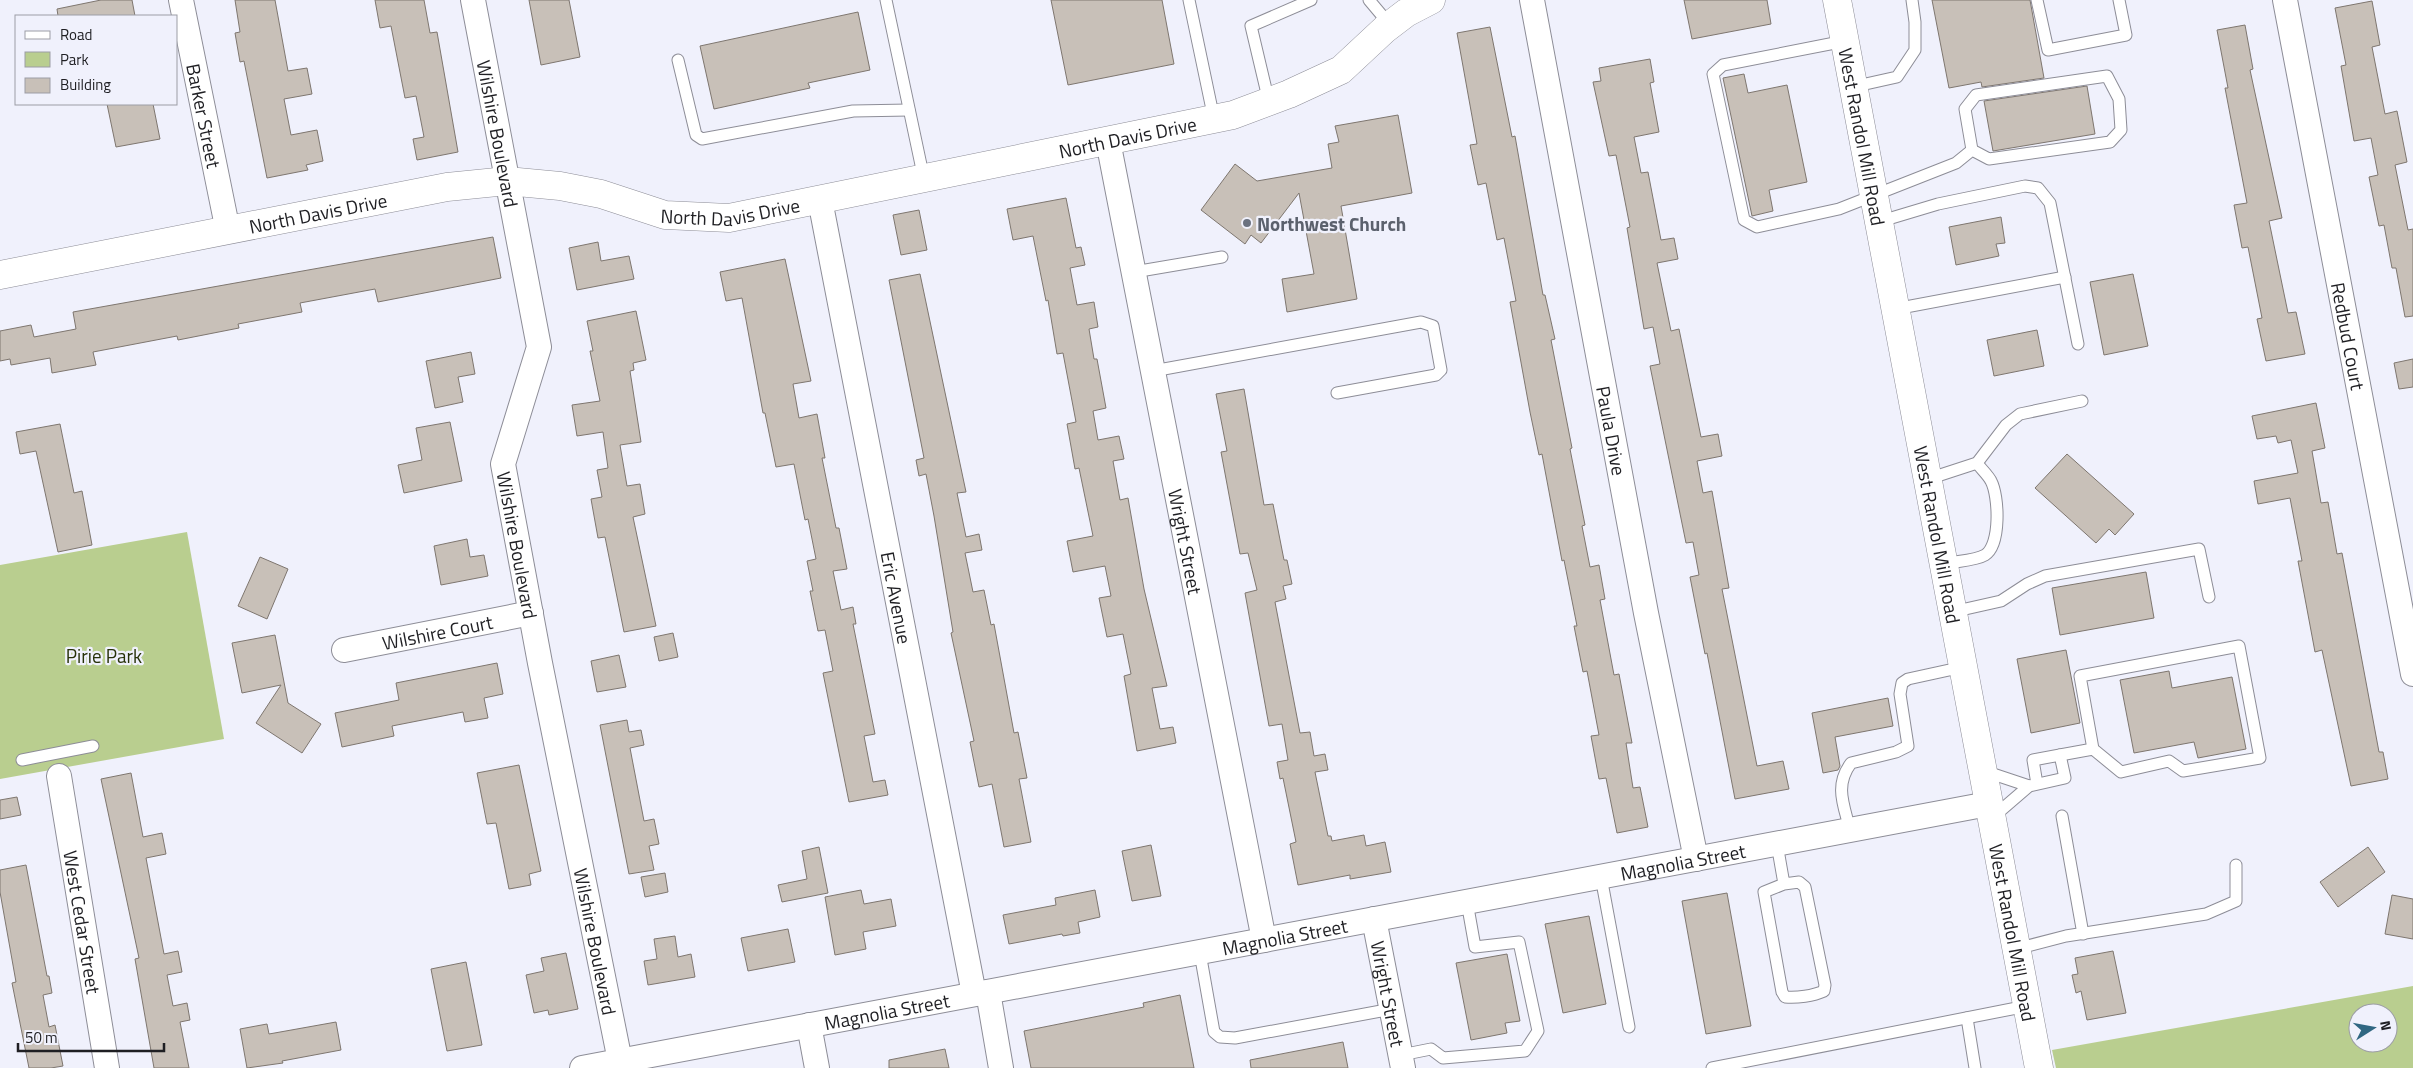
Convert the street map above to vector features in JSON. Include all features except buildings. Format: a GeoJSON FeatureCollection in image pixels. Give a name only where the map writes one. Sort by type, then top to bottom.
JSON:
{"type":"FeatureCollection","features":[{"type":"Feature","properties":{"kind":"street","name":"Barker Street"},"geometry":{"type":"LineString","coordinates":[[181,0],[228,231]]}},
{"type":"Feature","properties":{"kind":"street","name":"Wilshire Boulevard"},"geometry":{"type":"LineString","coordinates":[[473,0],[539,347],[503,464],[620,1061]]}},
{"type":"Feature","properties":{"kind":"street","name":"North Davis Drive"},"geometry":{"type":"LineString","coordinates":[[0,275],[447,187],[507,181],[560,186],[601,194],[665,215],[729,218],[1233,115],[1269,102],[1341,70],[1390,25],[1406,13],[1431,0]]}},
{"type":"Feature","properties":{"kind":"street","name":"Paula Drive"},"geometry":{"type":"LineString","coordinates":[[1532,0],[1646,613],[1696,859]]}},
{"type":"Feature","properties":{"kind":"street","name":"Redbud Court"},"geometry":{"type":"LineString","coordinates":[[2285,0],[2413,674]]}},
{"type":"Feature","properties":{"kind":"street","name":"West Randol Mill Road"},"geometry":{"type":"LineString","coordinates":[[1841,4],[1852,87],[2038,1068]]}},
{"type":"Feature","properties":{"kind":"street","name":"Wright Street"},"geometry":{"type":"LineString","coordinates":[[1108,141],[1264,940]]}},
{"type":"Feature","properties":{"kind":"street","name":"Eric Avenue"},"geometry":{"type":"LineString","coordinates":[[820,200],[980,993],[1002,1068]]}},
{"type":"Feature","properties":{"kind":"street","name":"Wilshire Court"},"geometry":{"type":"LineString","coordinates":[[344,650],[531,613]]}},
{"type":"Feature","properties":{"kind":"street","name":"West Cedar Street"},"geometry":{"type":"LineString","coordinates":[[57,765],[108,1068]]}},
{"type":"Feature","properties":{"kind":"street","name":"Magnolia Street"},"geometry":{"type":"LineString","coordinates":[[582,1068],[1850,830],[1990,811]]}},
{"type":"Feature","properties":{"kind":"street","name":"Wright Street"},"geometry":{"type":"LineString","coordinates":[[1374,919],[1402,1062]]}},
{"type":"Feature","properties":{"kind":"street"},"geometry":{"type":"LineString","coordinates":[[809,1025],[818,1068]]}},
{"type":"Feature","properties":{"kind":"lane"},"geometry":{"type":"LineString","coordinates":[[1188,0],[1214,119]]}},
{"type":"Feature","properties":{"kind":"lane"},"geometry":{"type":"LineString","coordinates":[[1269,102],[1251,26],[1311,0]]}},
{"type":"Feature","properties":{"kind":"lane"},"geometry":{"type":"LineString","coordinates":[[1369,0],[1390,25]]}},
{"type":"Feature","properties":{"kind":"lane"},"geometry":{"type":"LineString","coordinates":[[1852,87],[1897,77],[1915,50],[1915,22],[1912,0]]}},
{"type":"Feature","properties":{"kind":"lane"},"geometry":{"type":"LineString","coordinates":[[2037,0],[2048,50],[2126,35],[2119,0]]}},
{"type":"Feature","properties":{"kind":"lane"},"geometry":{"type":"LineString","coordinates":[[888,2],[924,178]]}},
{"type":"Feature","properties":{"kind":"lane"},"geometry":{"type":"LineString","coordinates":[[1845,41],[1723,65],[1713,74],[1713,82],[1744,220],[1750,225],[1757,226],[1839,209],[1873,194],[1956,163],[1972,150]]}},
{"type":"Feature","properties":{"kind":"lane"},"geometry":{"type":"LineString","coordinates":[[678,60],[696,136],[702,139],[853,111],[909,110]]}},
{"type":"Feature","properties":{"kind":"lane"},"geometry":{"type":"LineString","coordinates":[[2107,76],[2119,99],[2121,130],[2110,142],[1989,159],[1972,150],[1965,109],[1976,95],[2107,76]]}},
{"type":"Feature","properties":{"kind":"lane"},"geometry":{"type":"LineString","coordinates":[[1878,222],[1938,204],[2026,186],[2038,188],[2050,203],[2078,344]]}},
{"type":"Feature","properties":{"kind":"lane"},"geometry":{"type":"LineString","coordinates":[[1134,272],[1222,257]]}},
{"type":"Feature","properties":{"kind":"lane"},"geometry":{"type":"LineString","coordinates":[[1895,309],[2065,278]]}},
{"type":"Feature","properties":{"kind":"lane"},"geometry":{"type":"LineString","coordinates":[[1153,371],[1421,322],[1433,326],[1442,370],[1436,375],[1337,393]]}},
{"type":"Feature","properties":{"kind":"lane"},"geometry":{"type":"LineString","coordinates":[[1927,480],[1977,463],[2006,425],[2020,414],[2082,401]]}},
{"type":"Feature","properties":{"kind":"lane"},"geometry":{"type":"LineString","coordinates":[[1943,564],[1984,556],[1991,550],[1997,526],[1997,500],[1991,482],[1977,463]]}},
{"type":"Feature","properties":{"kind":"lane"},"geometry":{"type":"LineString","coordinates":[[1952,612],[2001,601],[2027,584],[2045,576],[2199,549],[2209,597]]}},
{"type":"Feature","properties":{"kind":"lane"},"geometry":{"type":"LineString","coordinates":[[2033,785],[2033,760],[2093,749],[2121,772],[2169,761],[2183,772],[2260,758],[2239,646],[2080,676],[2093,749]]}},
{"type":"Feature","properties":{"kind":"lane"},"geometry":{"type":"LineString","coordinates":[[1850,830],[1840,789],[1851,763],[1896,752],[1908,746],[1900,694],[1902,684],[1908,679],[1963,668]]}},
{"type":"Feature","properties":{"kind":"lane"},"geometry":{"type":"LineString","coordinates":[[22,760],[57,765],[94,746]]}},
{"type":"Feature","properties":{"kind":"lane"},"geometry":{"type":"LineString","coordinates":[[1990,811],[2033,785],[2064,778],[2060,755]]}},
{"type":"Feature","properties":{"kind":"lane"},"geometry":{"type":"LineString","coordinates":[[1982,770],[2033,785]]}},
{"type":"Feature","properties":{"kind":"lane"},"geometry":{"type":"LineString","coordinates":[[2062,816],[2083,934]]}},
{"type":"Feature","properties":{"kind":"lane"},"geometry":{"type":"LineString","coordinates":[[1777,844],[1784,884]]}},
{"type":"Feature","properties":{"kind":"lane"},"geometry":{"type":"LineString","coordinates":[[2016,949],[2083,934],[2206,914],[2236,901],[2236,865]]}},
{"type":"Feature","properties":{"kind":"lane"},"geometry":{"type":"LineString","coordinates":[[1601,877],[1628,1027]]}},
{"type":"Feature","properties":{"kind":"lane"},"geometry":{"type":"LineString","coordinates":[[1799,882],[1805,887],[1824,985],[1824,991],[1819,993],[1790,998],[1785,997],[1782,992],[1764,892],[1784,884],[1799,882]]}},
{"type":"Feature","properties":{"kind":"lane"},"geometry":{"type":"LineString","coordinates":[[1402,1062],[1430,1049],[1443,1058],[1525,1052],[1538,1031],[1519,942],[1475,947],[1467,902]]}},
{"type":"Feature","properties":{"kind":"lane"},"geometry":{"type":"LineString","coordinates":[[1200,953],[1214,1032],[1220,1037],[1235,1038],[1392,1008]]}},
{"type":"Feature","properties":{"kind":"lane"},"geometry":{"type":"LineString","coordinates":[[1712,1068],[2027,1006]]}},
{"type":"Feature","properties":{"kind":"lane"},"geometry":{"type":"LineString","coordinates":[[1966,1018],[1975,1068]]}},
{"type":"Feature","properties":{"kind":"green space","name":"Pirie Park"},"geometry":{"type":"Polygon","coordinates":[[[187,532],[224,739],[0,779],[0,565],[187,532]]]}},
{"type":"Feature","properties":{"kind":"green space"},"geometry":{"type":"Polygon","coordinates":[[[2413,986],[2413,1068],[2056,1068],[2052,1050],[2413,986]]]}},
{"type":"Feature","properties":{"kind":"place","name":"Northwest Church"},"geometry":{"type":"Point","coordinates":[1247,223]}}]}
